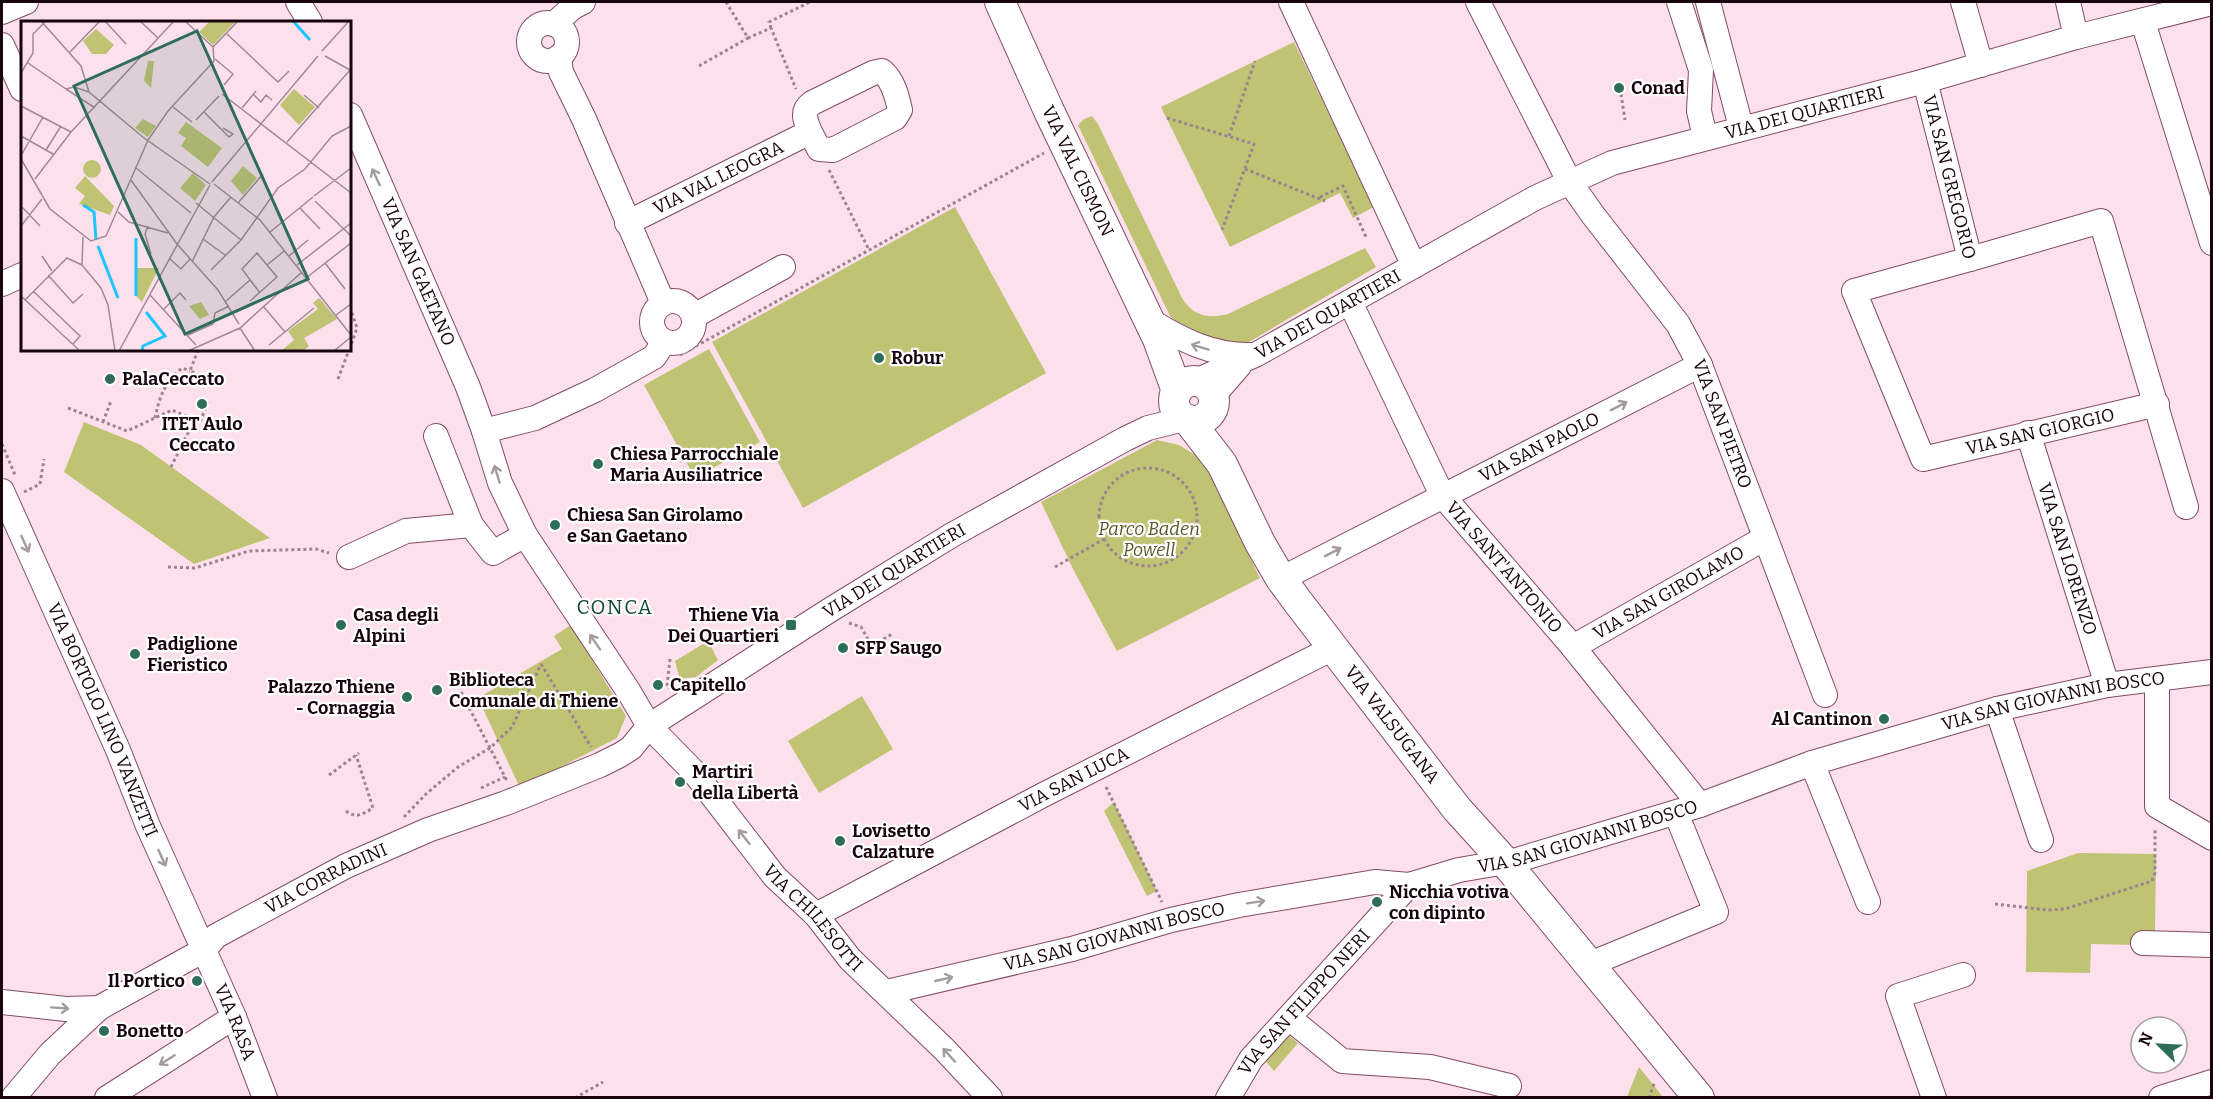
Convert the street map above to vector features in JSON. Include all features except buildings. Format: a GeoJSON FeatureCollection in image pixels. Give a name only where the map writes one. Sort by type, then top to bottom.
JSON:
{"type":"FeatureCollection","features":[{"type":"Feature","properties":{"kind":"main road","name":"VIA VAL CISMON"},"geometry":{"type":"LineString","coordinates":[[1000,2],[1153,330],[1193,400]]}},
{"type":"Feature","properties":{"kind":"main road","name":"VIA VALSUGANA"},"geometry":{"type":"LineString","coordinates":[[1193,400],[1260,543],[1281,579],[1433,779],[1505,862],[1699,1098]]}},
{"type":"Feature","properties":{"kind":"street"},"geometry":{"type":"LineString","coordinates":[[2,12],[26,2]]}},
{"type":"Feature","properties":{"kind":"street"},"geometry":{"type":"LineString","coordinates":[[298,2],[309,21]]}},
{"type":"Feature","properties":{"kind":"street"},"geometry":{"type":"LineString","coordinates":[[583,2],[573,7],[554,24],[548,23],[537,27],[530,36],[530,48],[543,60],[554,60],[560,57],[561,72],[584,119],[663,303]]}},
{"type":"Feature","properties":{"kind":"street","name":"VIA DEI QUARTIERI"},"geometry":{"type":"LineString","coordinates":[[1291,2],[1414,266]]}},
{"type":"Feature","properties":{"kind":"street","name":"VIA SAN PIETRO"},"geometry":{"type":"LineString","coordinates":[[1478,2],[1569,181],[1678,324],[1700,365],[1825,695]]}},
{"type":"Feature","properties":{"kind":"street"},"geometry":{"type":"LineString","coordinates":[[1679,2],[1701,69],[1699,111],[1704,137]]}},
{"type":"Feature","properties":{"kind":"street"},"geometry":{"type":"LineString","coordinates":[[1708,2],[1741,127]]}},
{"type":"Feature","properties":{"kind":"street"},"geometry":{"type":"LineString","coordinates":[[1962,2],[1981,65]]}},
{"type":"Feature","properties":{"kind":"street"},"geometry":{"type":"LineString","coordinates":[[2068,2],[2076,38]]}},
{"type":"Feature","properties":{"kind":"street","name":"VIA DEI QUARTIERI"},"geometry":{"type":"LineString","coordinates":[[649,726],[766,650],[952,535],[1148,428],[1193,400],[1250,358],[1569,181],[1612,163],[1704,137],[1925,81],[2203,4]]}},
{"type":"Feature","properties":{"kind":"street"},"geometry":{"type":"LineString","coordinates":[[2143,22],[2211,243]]}},
{"type":"Feature","properties":{"kind":"street"},"geometry":{"type":"LineString","coordinates":[[2,45],[21,87]]}},
{"type":"Feature","properties":{"kind":"street","name":"VIA SAN GREGORIO"},"geometry":{"type":"LineString","coordinates":[[1923,459],[1854,291],[1970,259],[1925,81]]}},
{"type":"Feature","properties":{"kind":"street","name":"VIA SAN GAETANO"},"geometry":{"type":"LineString","coordinates":[[351,117],[464,377],[500,483],[525,535],[649,726]]}},
{"type":"Feature","properties":{"kind":"street","name":"VIA VAL LEOGRA"},"geometry":{"type":"LineString","coordinates":[[627,223],[811,133]]}},
{"type":"Feature","properties":{"kind":"street"},"geometry":{"type":"LineString","coordinates":[[1970,259],[2101,221],[2186,507]]}},
{"type":"Feature","properties":{"kind":"street"},"geometry":{"type":"LineString","coordinates":[[484,431],[535,417],[595,390],[670,350],[783,267]]}},
{"type":"Feature","properties":{"kind":"street"},"geometry":{"type":"LineString","coordinates":[[2,284],[21,274]]}},
{"type":"Feature","properties":{"kind":"street"},"geometry":{"type":"LineString","coordinates":[[670,350],[654,333],[652,326],[654,313],[663,303],[675,301],[687,306],[692,333]]}},
{"type":"Feature","properties":{"kind":"street","name":"VIA SANT'ANTONIO"},"geometry":{"type":"LineString","coordinates":[[1350,302],[1442,495],[1573,647],[1700,805]]}},
{"type":"Feature","properties":{"kind":"street"},"geometry":{"type":"LineString","coordinates":[[1153,330],[1198,347],[1250,358]]}},
{"type":"Feature","properties":{"kind":"street","name":"VIA SAN PAOLO"},"geometry":{"type":"LineString","coordinates":[[1281,579],[1700,365]]}},
{"type":"Feature","properties":{"kind":"street","name":"VIA SAN GIORGIO"},"geometry":{"type":"LineString","coordinates":[[1923,459],[2157,404]]}},
{"type":"Feature","properties":{"kind":"street","name":"VIA SAN LORENZO"},"geometry":{"type":"LineString","coordinates":[[2028,433],[2107,685]]}},
{"type":"Feature","properties":{"kind":"street"},"geometry":{"type":"LineString","coordinates":[[436,436],[471,525],[493,553],[525,535]]}},
{"type":"Feature","properties":{"kind":"street","name":"VIA BORTOLO LINO VANZETTI"},"geometry":{"type":"LineString","coordinates":[[12,492],[148,826],[204,950]]}},
{"type":"Feature","properties":{"kind":"street"},"geometry":{"type":"LineString","coordinates":[[349,557],[406,531],[471,525]]}},
{"type":"Feature","properties":{"kind":"street","name":"VIA SAN GIROLAMO"},"geometry":{"type":"LineString","coordinates":[[1573,647],[1765,538]]}},
{"type":"Feature","properties":{"kind":"street","name":"VIA SAN LUCA"},"geometry":{"type":"LineString","coordinates":[[816,915],[1333,648]]}},
{"type":"Feature","properties":{"kind":"street","name":"VIA SAN GIOVANNI BOSCO"},"geometry":{"type":"LineString","coordinates":[[887,993],[1072,949],[1171,920],[1239,905],[1375,882],[1409,885],[1459,870],[1517,861],[1676,813],[1812,763],[1997,709],[2107,685],[2211,672]]}},
{"type":"Feature","properties":{"kind":"street"},"geometry":{"type":"LineString","coordinates":[[2157,680],[2157,806],[2211,838]]}},
{"type":"Feature","properties":{"kind":"street"},"geometry":{"type":"LineString","coordinates":[[1997,709],[2041,840]]}},
{"type":"Feature","properties":{"kind":"street","name":"VIA CORRADINI"},"geometry":{"type":"LineString","coordinates":[[2,1002],[66,1009],[99,1008],[204,950],[216,936],[346,866],[428,830],[506,803],[600,765],[631,748],[649,726]]}},
{"type":"Feature","properties":{"kind":"street","name":"VIA CHILESOTTI"},"geometry":{"type":"LineString","coordinates":[[649,726],[694,772],[775,877],[816,915],[850,959],[887,993],[990,1098]]}},
{"type":"Feature","properties":{"kind":"street"},"geometry":{"type":"LineString","coordinates":[[1812,763],[1868,902]]}},
{"type":"Feature","properties":{"kind":"street"},"geometry":{"type":"LineString","coordinates":[[1590,964],[1716,912],[1676,813]]}},
{"type":"Feature","properties":{"kind":"street","name":"VIA SAN FILIPPO NERI"},"geometry":{"type":"LineString","coordinates":[[1228,1098],[1251,1059],[1409,885]]}},
{"type":"Feature","properties":{"kind":"street"},"geometry":{"type":"LineString","coordinates":[[2143,943],[2211,945]]}},
{"type":"Feature","properties":{"kind":"street","name":"VIA RASA"},"geometry":{"type":"LineString","coordinates":[[204,950],[234,1017],[265,1098]]}},
{"type":"Feature","properties":{"kind":"street"},"geometry":{"type":"LineString","coordinates":[[1934,1098],[1898,996],[1963,975]]}},
{"type":"Feature","properties":{"kind":"street"},"geometry":{"type":"LineString","coordinates":[[13,1098],[50,1054],[99,1008]]}},
{"type":"Feature","properties":{"kind":"street"},"geometry":{"type":"LineString","coordinates":[[107,1098],[234,1017]]}},
{"type":"Feature","properties":{"kind":"street"},"geometry":{"type":"LineString","coordinates":[[1289,1018],[1342,1061],[1430,1067],[1509,1086]]}},
{"type":"Feature","properties":{"kind":"street"},"geometry":{"type":"LineString","coordinates":[[2161,1098],[2211,1083]]}},
{"type":"Feature","properties":{"kind":"path"},"geometry":{"type":"LineString","coordinates":[[726,2],[748,38]]}},
{"type":"Feature","properties":{"kind":"path"},"geometry":{"type":"LineString","coordinates":[[810,2],[770,22],[771,28],[795,85],[811,133],[869,250]]}},
{"type":"Feature","properties":{"kind":"path"},"geometry":{"type":"LineString","coordinates":[[699,66],[748,38],[771,28]]}},
{"type":"Feature","properties":{"kind":"path"},"geometry":{"type":"LineString","coordinates":[[1229,136],[1255,61]]}},
{"type":"Feature","properties":{"kind":"path"},"geometry":{"type":"LineString","coordinates":[[1621,94],[1625,120]]}},
{"type":"Feature","properties":{"kind":"path"},"geometry":{"type":"LineString","coordinates":[[1167,118],[1254,144],[1222,230]]}},
{"type":"Feature","properties":{"kind":"path"},"geometry":{"type":"LineString","coordinates":[[670,350],[692,333],[869,250],[1044,153]]}},
{"type":"Feature","properties":{"kind":"path"},"geometry":{"type":"LineString","coordinates":[[1245,169],[1320,197],[1325,201]]}},
{"type":"Feature","properties":{"kind":"path"},"geometry":{"type":"LineString","coordinates":[[1320,197],[1343,186],[1366,237]]}},
{"type":"Feature","properties":{"kind":"path"},"geometry":{"type":"LineString","coordinates":[[351,310],[357,328],[351,344]]}},
{"type":"Feature","properties":{"kind":"path"},"geometry":{"type":"LineString","coordinates":[[190,371],[198,351]]}},
{"type":"Feature","properties":{"kind":"path"},"geometry":{"type":"LineString","coordinates":[[338,380],[348,351]]}},
{"type":"Feature","properties":{"kind":"path"},"geometry":{"type":"LineString","coordinates":[[155,418],[168,380],[182,368],[202,376]]}},
{"type":"Feature","properties":{"kind":"path"},"geometry":{"type":"LineString","coordinates":[[103,422],[111,401]]}},
{"type":"Feature","properties":{"kind":"path"},"geometry":{"type":"LineString","coordinates":[[68,408],[127,431],[172,410],[200,422],[208,402]]}},
{"type":"Feature","properties":{"kind":"path"},"geometry":{"type":"LineString","coordinates":[[171,467],[195,419]]}},
{"type":"Feature","properties":{"kind":"path"},"geometry":{"type":"LineString","coordinates":[[12,492],[40,484],[44,459]]}},
{"type":"Feature","properties":{"kind":"path"},"geometry":{"type":"LineString","coordinates":[[1150,468],[1165,471],[1177,477],[1188,488],[1197,515],[1195,530],[1189,543],[1167,562],[1153,566],[1138,565],[1113,552],[1104,539],[1099,511],[1103,497],[1122,475],[1150,468]]}},
{"type":"Feature","properties":{"kind":"path"},"geometry":{"type":"LineString","coordinates":[[1055,567],[1104,539]]}},
{"type":"Feature","properties":{"kind":"path"},"geometry":{"type":"LineString","coordinates":[[168,567],[195,568],[249,550],[316,549],[349,557]]}},
{"type":"Feature","properties":{"kind":"path"},"geometry":{"type":"LineString","coordinates":[[841,620],[861,627],[872,646],[892,634]]}},
{"type":"Feature","properties":{"kind":"path"},"geometry":{"type":"LineString","coordinates":[[670,659],[667,687],[680,690],[689,701]]}},
{"type":"Feature","properties":{"kind":"path"},"geometry":{"type":"LineString","coordinates":[[403,819],[426,794],[459,768],[490,748],[512,727],[541,664],[593,751]]}},
{"type":"Feature","properties":{"kind":"path"},"geometry":{"type":"LineString","coordinates":[[461,692],[511,788],[503,792],[506,803]]}},
{"type":"Feature","properties":{"kind":"path"},"geometry":{"type":"LineString","coordinates":[[329,775],[358,754],[373,808],[357,816],[346,811]]}},
{"type":"Feature","properties":{"kind":"path"},"geometry":{"type":"LineString","coordinates":[[1097,768],[1171,920]]}},
{"type":"Feature","properties":{"kind":"path"},"geometry":{"type":"LineString","coordinates":[[1995,904],[2048,910],[2065,909],[2152,881],[2155,873],[2157,806]]}},
{"type":"Feature","properties":{"kind":"path"},"geometry":{"type":"LineString","coordinates":[[1648,1098],[1658,1074]]}},
{"type":"Feature","properties":{"kind":"path"},"geometry":{"type":"LineString","coordinates":[[575,1098],[603,1082]]}},
{"type":"Feature","properties":{"kind":"green space"},"geometry":{"type":"Polygon","coordinates":[[[1294,42],[1374,207],[1353,218],[1340,193],[1230,247],[1161,107],[1294,42]]]}},
{"type":"Feature","properties":{"kind":"green space"},"geometry":{"type":"Polygon","coordinates":[[[1092,116],[1098,124],[1182,298],[1196,312],[1208,316],[1228,314],[1365,248],[1376,267],[1249,342],[1229,344],[1185,330],[1170,316],[1078,125],[1084,119],[1092,116]]]}},
{"type":"Feature","properties":{"kind":"green space","name":"Robur"},"geometry":{"type":"Polygon","coordinates":[[[955,207],[1046,373],[803,508],[712,342],[955,207]]]}},
{"type":"Feature","properties":{"kind":"green space"},"geometry":{"type":"Polygon","coordinates":[[[709,349],[760,442],[695,478],[644,385],[709,349]]]}},
{"type":"Feature","properties":{"kind":"green space"},"geometry":{"type":"Polygon","coordinates":[[[84,422],[141,445],[270,538],[194,564],[64,472],[84,422]]]}},
{"type":"Feature","properties":{"kind":"green space","name":"Parco Baden Powell"},"geometry":{"type":"Polygon","coordinates":[[[1157,440],[1179,445],[1202,459],[1260,578],[1117,651],[1073,569],[1041,502],[1157,440]]]}},
{"type":"Feature","properties":{"kind":"green space"},"geometry":{"type":"Polygon","coordinates":[[[571,625],[626,716],[617,738],[520,788],[478,698],[562,649],[554,636],[571,625]]]}},
{"type":"Feature","properties":{"kind":"green space"},"geometry":{"type":"Polygon","coordinates":[[[708,641],[718,660],[696,677],[680,679],[675,661],[708,641]]]}},
{"type":"Feature","properties":{"kind":"green space"},"geometry":{"type":"Polygon","coordinates":[[[862,696],[893,749],[819,793],[788,741],[862,696]]]}},
{"type":"Feature","properties":{"kind":"green space"},"geometry":{"type":"Polygon","coordinates":[[[1114,802],[1157,891],[1147,896],[1104,811],[1114,802]]]}},
{"type":"Feature","properties":{"kind":"green space"},"geometry":{"type":"Polygon","coordinates":[[[2078,853],[2156,854],[2155,933],[2137,933],[2136,945],[2091,944],[2090,973],[2026,972],[2027,871],[2078,853]]]}},
{"type":"Feature","properties":{"kind":"green space"},"geometry":{"type":"Polygon","coordinates":[[[1286,1033],[1298,1043],[1274,1071],[1263,1058],[1286,1033]]]}},
{"type":"Feature","properties":{"kind":"green space"},"geometry":{"type":"Polygon","coordinates":[[[1639,1067],[1663,1097],[1627,1097],[1639,1067]]]}},
{"type":"Feature","properties":{"kind":"place","name":"Conad"},"geometry":{"type":"Point","coordinates":[1619,88]}},
{"type":"Feature","properties":{"kind":"place","name":"Robur"},"geometry":{"type":"Point","coordinates":[879,358]}},
{"type":"Feature","properties":{"kind":"place","name":"PalaCeccato"},"geometry":{"type":"Point","coordinates":[110,379]}},
{"type":"Feature","properties":{"kind":"place","name":"ITET Aulo Ceccato"},"geometry":{"type":"Point","coordinates":[202,404]}},
{"type":"Feature","properties":{"kind":"place","name":"Chiesa Parrocchiale Maria Ausiliatrice"},"geometry":{"type":"Point","coordinates":[598,464]}},
{"type":"Feature","properties":{"kind":"place","name":"Chiesa San Girolamo e San Gaetano"},"geometry":{"type":"Point","coordinates":[555,525]}},
{"type":"Feature","properties":{"kind":"place","name":"Casa degli Alpini"},"geometry":{"type":"Point","coordinates":[341,625]}},
{"type":"Feature","properties":{"kind":"place","name":"Thiene Via Dei Quartieri"},"geometry":{"type":"Point","coordinates":[791,625]}},
{"type":"Feature","properties":{"kind":"place","name":"SFP Saugo"},"geometry":{"type":"Point","coordinates":[843,648]}},
{"type":"Feature","properties":{"kind":"place","name":"Padiglione Fieristico"},"geometry":{"type":"Point","coordinates":[135,654]}},
{"type":"Feature","properties":{"kind":"place","name":"Capitello"},"geometry":{"type":"Point","coordinates":[658,685]}},
{"type":"Feature","properties":{"kind":"place","name":"Biblioteca Comunale di Thiene"},"geometry":{"type":"Point","coordinates":[437,690]}},
{"type":"Feature","properties":{"kind":"place","name":"Palazzo Thiene - Cornaggia"},"geometry":{"type":"Point","coordinates":[407,697]}},
{"type":"Feature","properties":{"kind":"place","name":"Al Cantinon"},"geometry":{"type":"Point","coordinates":[1884,719]}},
{"type":"Feature","properties":{"kind":"place","name":"Martiri della Libertà"},"geometry":{"type":"Point","coordinates":[680,782]}},
{"type":"Feature","properties":{"kind":"place","name":"Lovisetto Calzature"},"geometry":{"type":"Point","coordinates":[840,841]}},
{"type":"Feature","properties":{"kind":"place","name":"Nicchia votiva con dipinto"},"geometry":{"type":"Point","coordinates":[1377,902]}},
{"type":"Feature","properties":{"kind":"place","name":"Il Portico"},"geometry":{"type":"Point","coordinates":[197,981]}},
{"type":"Feature","properties":{"kind":"place","name":"Bonetto"},"geometry":{"type":"Point","coordinates":[104,1031]}},
{"type":"Feature","properties":{"kind":"district","name":"CONCA"},"geometry":{"type":"Point","coordinates":[615,607]}}]}
